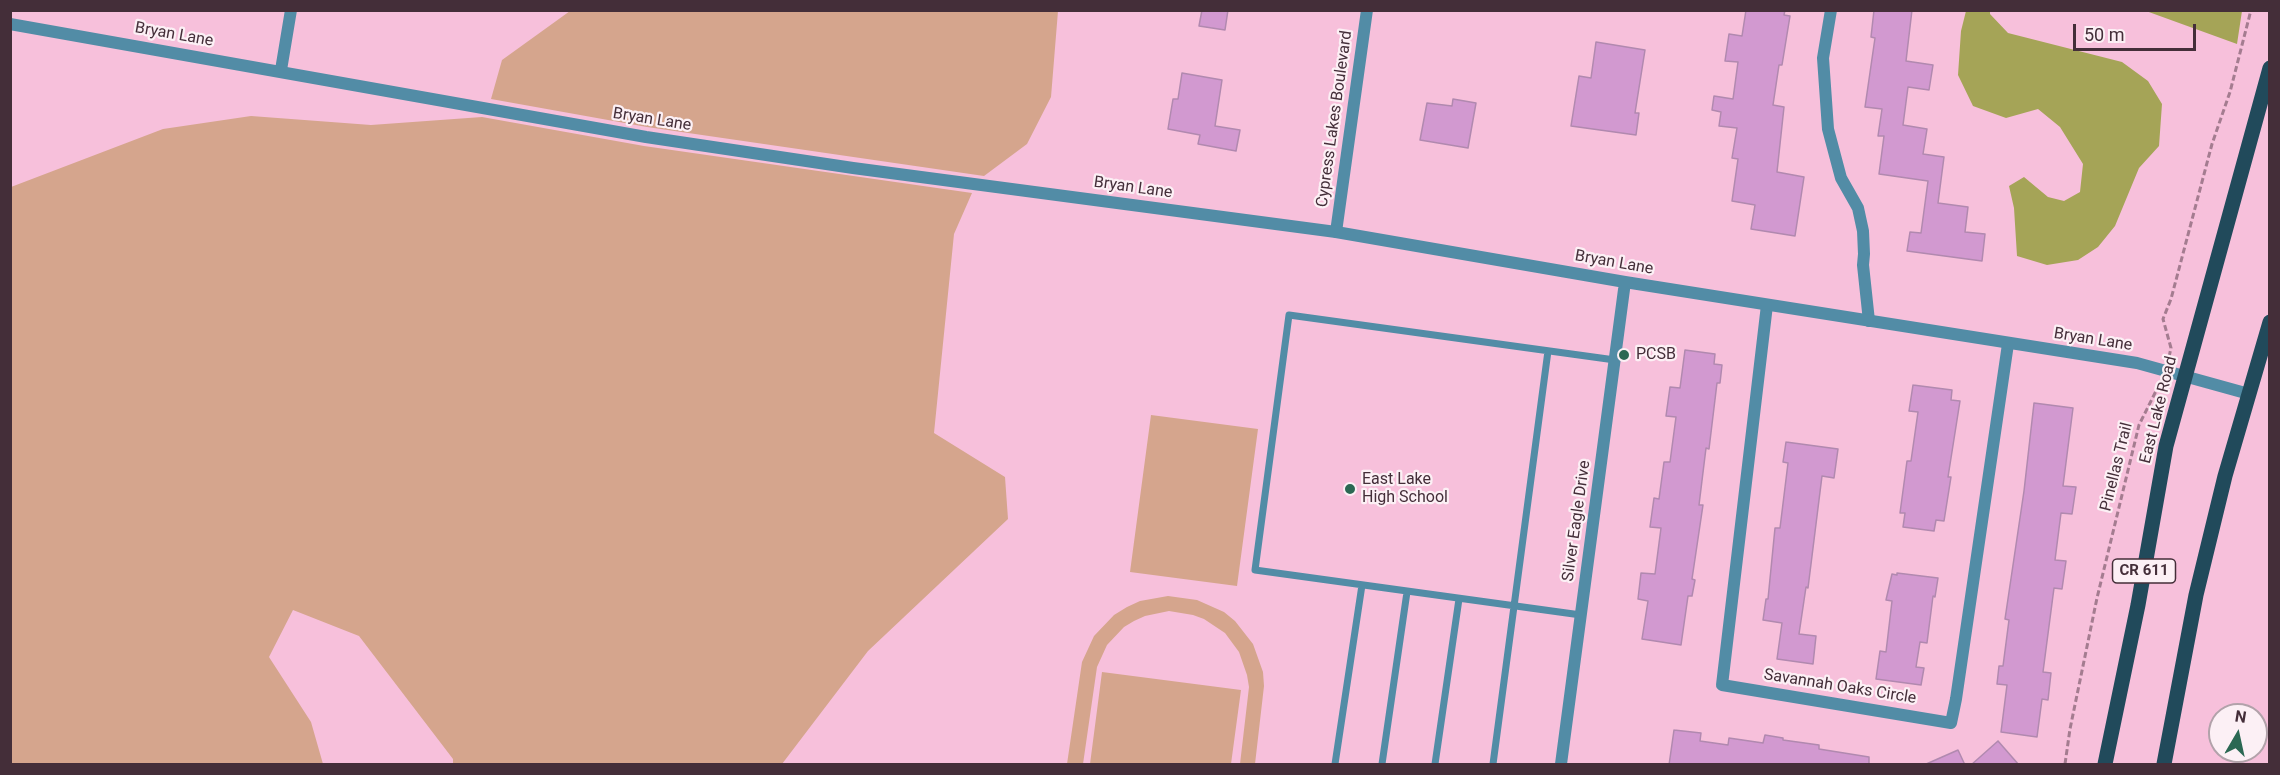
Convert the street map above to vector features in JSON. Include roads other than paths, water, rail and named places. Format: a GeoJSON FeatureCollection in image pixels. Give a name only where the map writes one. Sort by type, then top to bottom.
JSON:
{"type":"FeatureCollection","features":[{"type":"Feature","properties":{"kind":"main road","name":"East Lake Road"},"geometry":{"type":"LineString","coordinates":[[2105,765],[2138,605],[2166,446],[2270,69]]}},
{"type":"Feature","properties":{"kind":"main road","name":"CR 611"},"geometry":{"type":"LineString","coordinates":[[2164,765],[2196,595],[2225,476],[2270,322]]}},
{"type":"Feature","properties":{"kind":"street"},"geometry":{"type":"LineString","coordinates":[[281,70],[291,10]]}},
{"type":"Feature","properties":{"kind":"street","name":"Cypress Lakes Boulevard"},"geometry":{"type":"LineString","coordinates":[[1336,232],[1367,10]]}},
{"type":"Feature","properties":{"kind":"street"},"geometry":{"type":"LineString","coordinates":[[1831,10],[1823,58],[1828,129],[1841,178],[1858,208],[1863,231],[1863,265],[1869,321]]}},
{"type":"Feature","properties":{"kind":"street","name":"Bryan Lane"},"geometry":{"type":"LineString","coordinates":[[10,24],[281,70],[646,137],[853,168],[1336,232],[1625,282],[2137,363],[2249,394]]}},
{"type":"Feature","properties":{"kind":"street","name":"Silver Eagle Drive"},"geometry":{"type":"LineString","coordinates":[[1561,765],[1625,282]]}},
{"type":"Feature","properties":{"kind":"street","name":"Savannah Oaks Circle"},"geometry":{"type":"LineString","coordinates":[[1767,305],[1722,685],[1951,723],[2008,344]]}},
{"type":"Feature","properties":{"kind":"lane"},"geometry":{"type":"LineString","coordinates":[[1581,615],[1255,570],[1289,315],[1615,360]]}},
{"type":"Feature","properties":{"kind":"lane"},"geometry":{"type":"LineString","coordinates":[[1493,765],[1548,351]]}},
{"type":"Feature","properties":{"kind":"lane"},"geometry":{"type":"LineString","coordinates":[[1335,765],[1362,585]]}},
{"type":"Feature","properties":{"kind":"lane"},"geometry":{"type":"LineString","coordinates":[[1383,765],[1407,592]]}},
{"type":"Feature","properties":{"kind":"lane"},"geometry":{"type":"LineString","coordinates":[[1435,765],[1459,599]]}},
{"type":"Feature","properties":{"kind":"place","name":"PCSB"},"geometry":{"type":"Point","coordinates":[1624,355]}},
{"type":"Feature","properties":{"kind":"place","name":"East Lake High School"},"geometry":{"type":"Point","coordinates":[1350,489]}}]}
